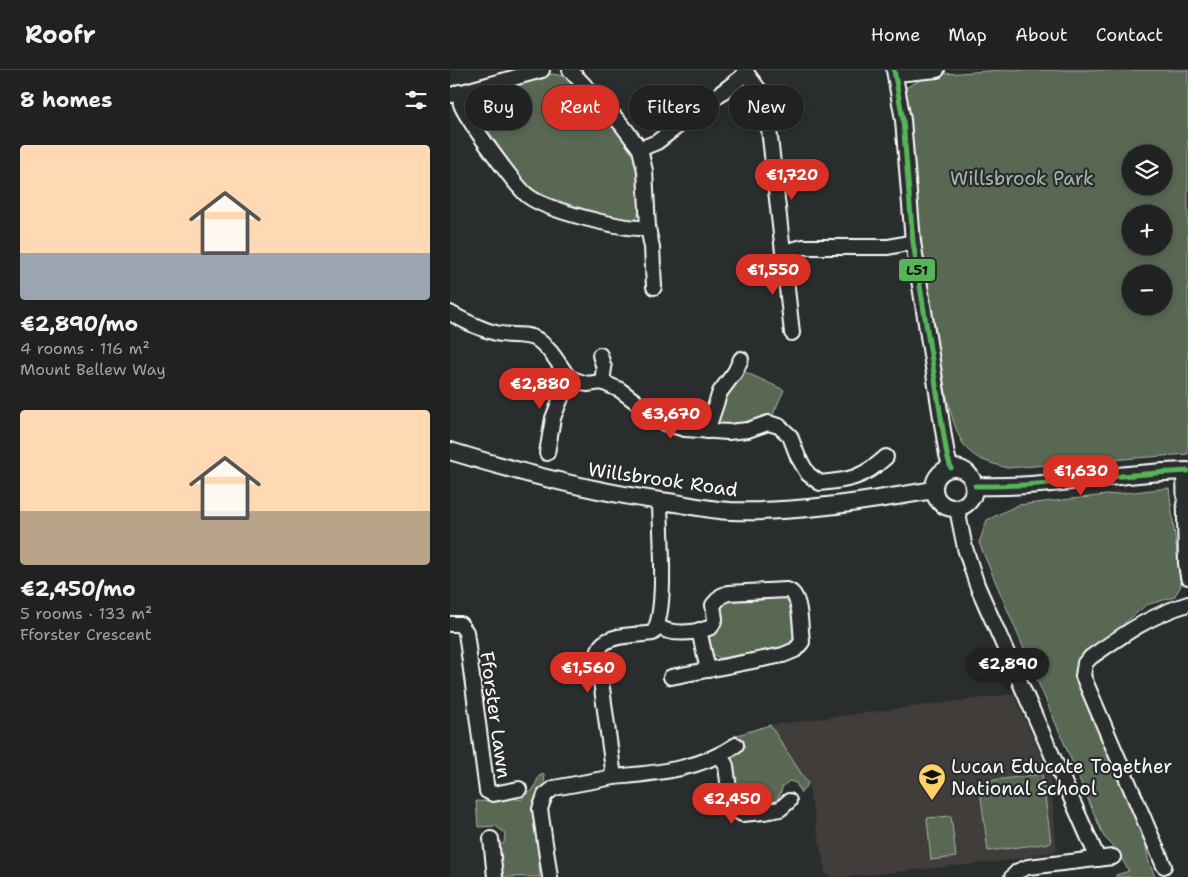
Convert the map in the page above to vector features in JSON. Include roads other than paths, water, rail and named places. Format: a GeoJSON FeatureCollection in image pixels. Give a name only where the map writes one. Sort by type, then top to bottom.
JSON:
{"type":"FeatureCollection","features":[{"type":"Feature","properties":{"kind":"street"},"geometry":{"type":"LineString","coordinates":[[542,70],[455,94],[473,125],[526,196],[544,206],[583,217],[626,228],[648,228]]}},
{"type":"Feature","properties":{"kind":"street"},"geometry":{"type":"LineString","coordinates":[[570,70],[622,125],[640,149],[645,171],[654,286]]}},
{"type":"Feature","properties":{"kind":"street"},"geometry":{"type":"LineString","coordinates":[[937,70],[895,72],[904,120],[913,242],[947,455],[951,468]]}},
{"type":"Feature","properties":{"kind":"street"},"geometry":{"type":"LineString","coordinates":[[640,149],[656,142],[746,72],[763,95],[767,111],[792,333]]}},
{"type":"Feature","properties":{"kind":"street"},"geometry":{"type":"LineString","coordinates":[[783,252],[804,247],[888,246],[913,242]]}},
{"type":"Feature","properties":{"kind":"street"},"geometry":{"type":"LineString","coordinates":[[450,313],[476,327],[498,334],[519,334],[537,339],[557,358],[569,378],[587,384],[602,382],[620,390],[664,423],[685,429],[728,432],[748,430],[768,424],[778,426],[790,436],[798,457],[808,474],[820,483],[847,480],[864,474],[886,456]]}},
{"type":"Feature","properties":{"kind":"street"},"geometry":{"type":"LineString","coordinates":[[600,355],[604,368],[602,382]]}},
{"type":"Feature","properties":{"kind":"street"},"geometry":{"type":"LineString","coordinates":[[707,431],[720,392],[735,372],[741,359]]}},
{"type":"Feature","properties":{"kind":"street"},"geometry":{"type":"LineString","coordinates":[[547,453],[553,418],[569,378]]}},
{"type":"Feature","properties":{"kind":"street","name":"Willsbrook Road"},"geometry":{"type":"LineString","coordinates":[[450,453],[575,486],[730,511],[810,508],[934,490]]}},
{"type":"Feature","properties":{"kind":"street"},"geometry":{"type":"LineString","coordinates":[[951,468],[957,468],[969,474],[975,486],[972,499],[957,509],[943,505],[934,490],[940,474],[951,468]]}},
{"type":"Feature","properties":{"kind":"street"},"geometry":{"type":"LineString","coordinates":[[975,486],[1048,484],[1186,472],[1186,562],[1188,577]]}},
{"type":"Feature","properties":{"kind":"street"},"geometry":{"type":"LineString","coordinates":[[614,777],[599,666],[599,650],[605,642],[613,637],[653,633],[658,626],[662,568],[660,501]]}},
{"type":"Feature","properties":{"kind":"street"},"geometry":{"type":"LineString","coordinates":[[957,509],[965,548],[977,585],[1098,859]]}},
{"type":"Feature","properties":{"kind":"street"},"geometry":{"type":"LineString","coordinates":[[658,626],[667,632],[699,630],[711,627],[715,619],[713,605],[721,596],[728,593],[787,590],[796,596],[802,642],[795,650],[783,655],[671,678]]}},
{"type":"Feature","properties":{"kind":"street"},"geometry":{"type":"LineString","coordinates":[[1164,866],[1083,676],[1085,663],[1098,652],[1138,625],[1165,611],[1188,604]]}},
{"type":"Feature","properties":{"kind":"street","name":"Fforster Lawn"},"geometry":{"type":"LineString","coordinates":[[450,624],[460,624],[466,632],[487,791],[493,794],[519,789]]}},
{"type":"Feature","properties":{"kind":"street"},"geometry":{"type":"LineString","coordinates":[[699,630],[708,670]]}},
{"type":"Feature","properties":{"kind":"street"},"geometry":{"type":"LineString","coordinates":[[550,877],[540,809],[545,795],[554,788],[614,777],[660,773],[721,756],[736,745]]}},
{"type":"Feature","properties":{"kind":"street"},"geometry":{"type":"LineString","coordinates":[[721,756],[726,766],[731,805],[735,810],[742,814],[764,812],[780,809],[789,801]]}},
{"type":"Feature","properties":{"kind":"street"},"geometry":{"type":"LineString","coordinates":[[492,840],[495,877]]}},
{"type":"Feature","properties":{"kind":"street"},"geometry":{"type":"LineString","coordinates":[[1012,877],[1018,871],[1028,867],[1113,857]]}},
{"type":"Feature","properties":{"kind":"place","name":"Lucan Educate Together National School"},"geometry":{"type":"Point","coordinates":[932,801]}},
{"type":"Feature","properties":{"kind":"park label","name":"Willsbrook Park"},"geometry":{"type":"Point","coordinates":[1022,178]}}]}
